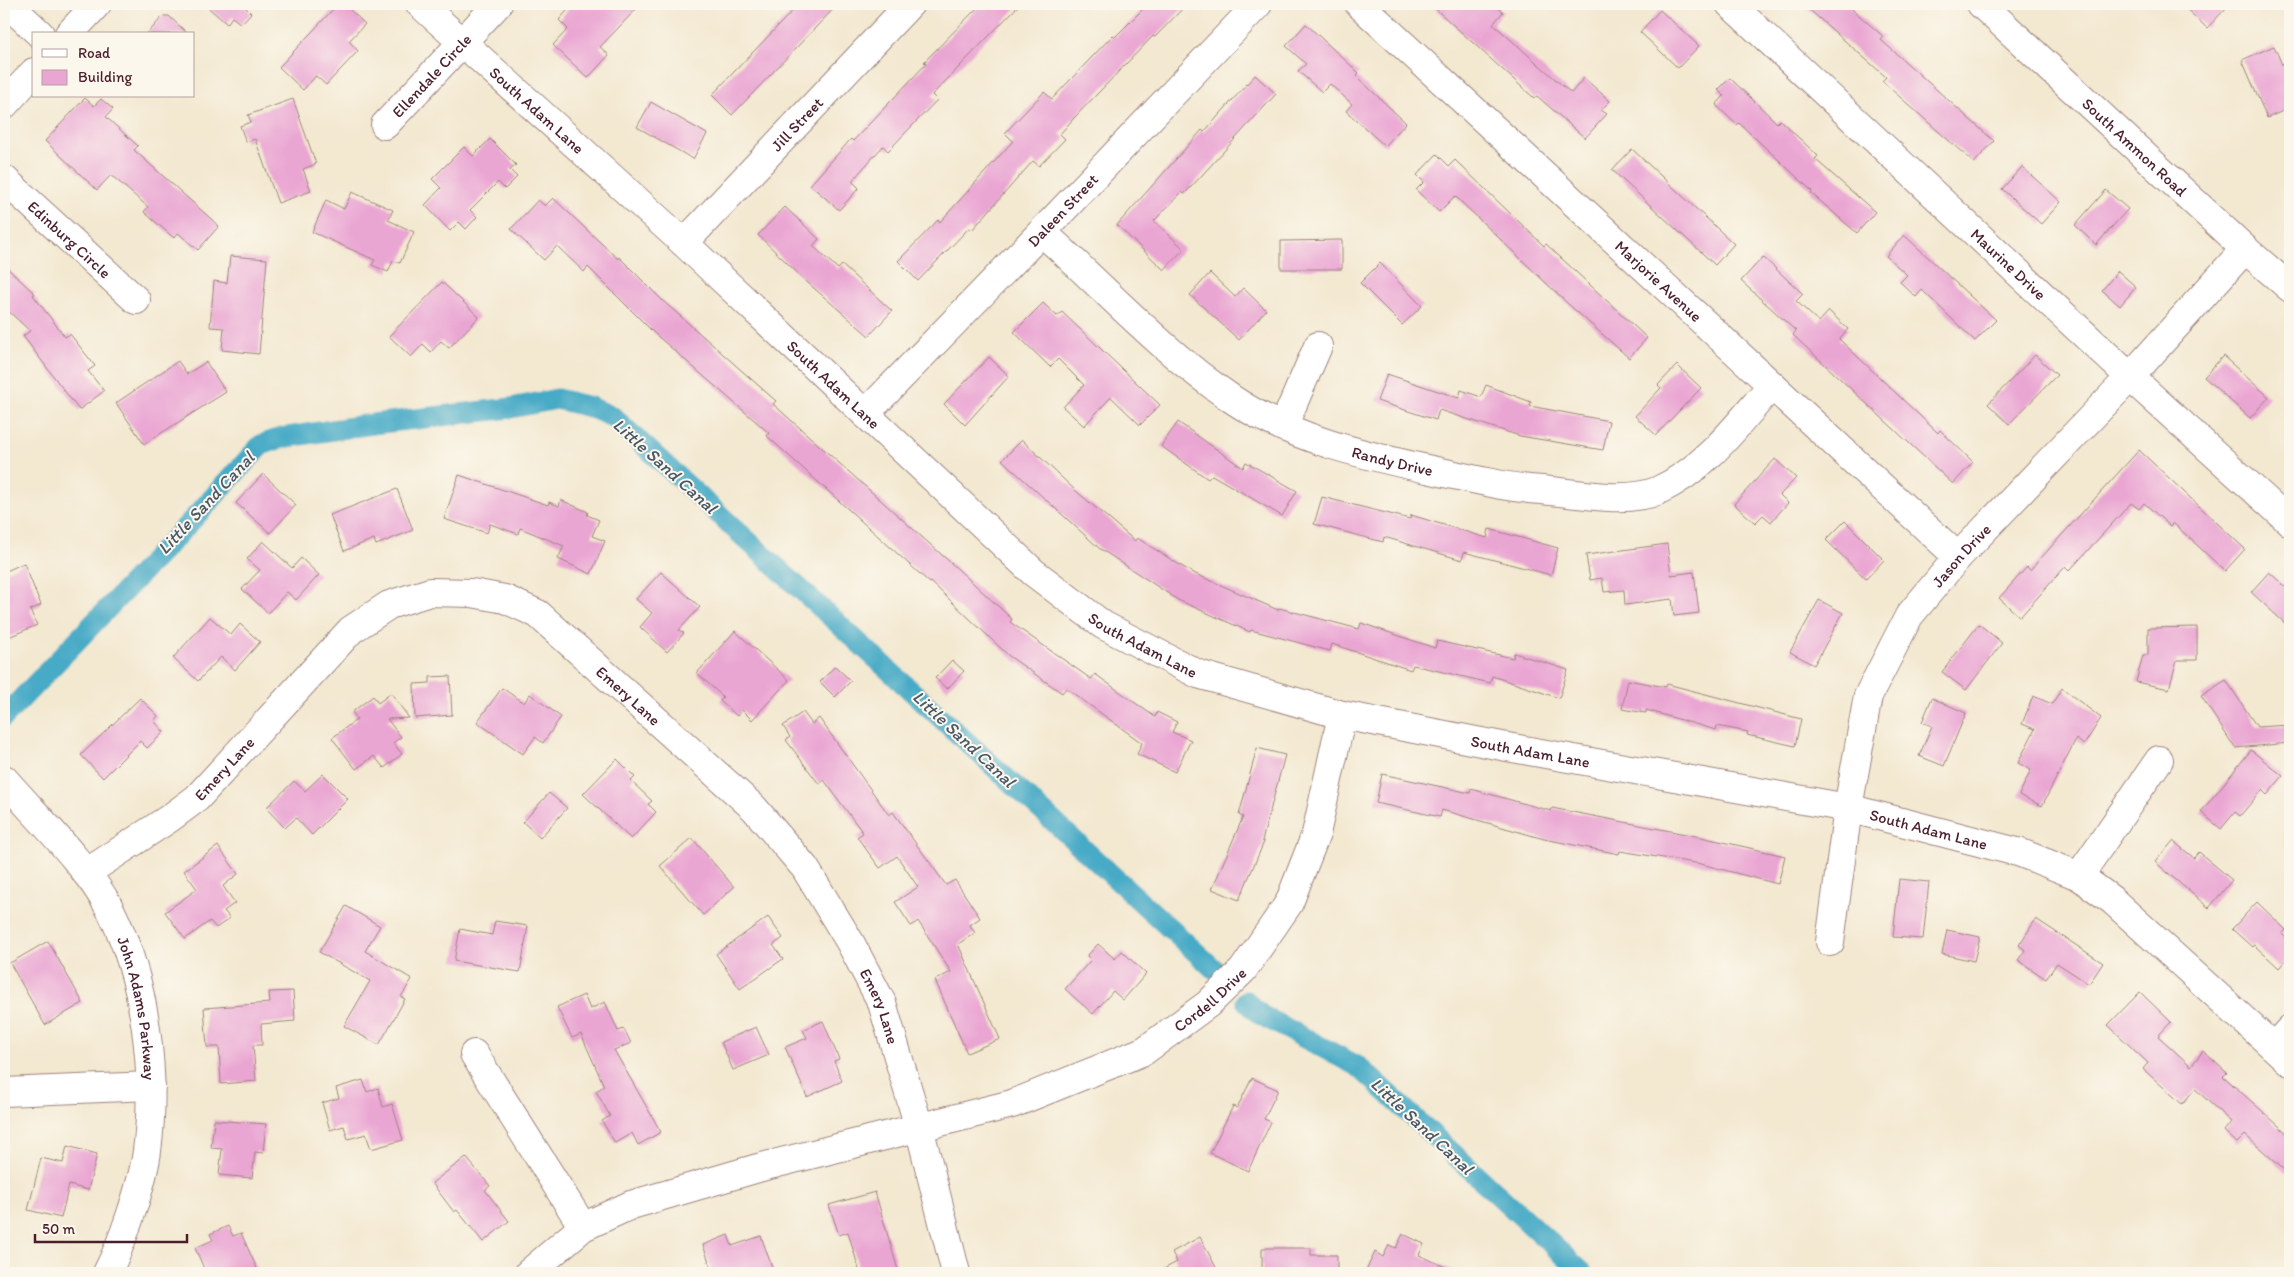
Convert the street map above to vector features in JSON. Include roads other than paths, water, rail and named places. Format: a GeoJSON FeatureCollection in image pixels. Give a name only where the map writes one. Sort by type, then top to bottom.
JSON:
{"type":"FeatureCollection","features":[{"type":"Feature","properties":{"kind":"street"},"geometry":{"type":"LineString","coordinates":[[8,4],[38,32]]}},
{"type":"Feature","properties":{"kind":"street"},"geometry":{"type":"LineString","coordinates":[[71,32],[97,4]]}},
{"type":"Feature","properties":{"kind":"street","name":"South Adam Lane"},"geometry":{"type":"LineString","coordinates":[[420,4],[684,243],[1033,572],[1103,625],[1198,674],[1342,714],[1507,747],[1848,808],[2021,853],[2079,876],[2112,900],[2285,1046]]}},
{"type":"Feature","properties":{"kind":"street","name":"Ellendale Circle"},"geometry":{"type":"LineString","coordinates":[[385,124],[498,4]]}},
{"type":"Feature","properties":{"kind":"street","name":"Jill Street"},"geometry":{"type":"LineString","coordinates":[[684,243],[910,4]]}},
{"type":"Feature","properties":{"kind":"street","name":"Daleen Street"},"geometry":{"type":"LineString","coordinates":[[865,414],[1042,232],[1258,4]]}},
{"type":"Feature","properties":{"kind":"street","name":"Marjorie Avenue"},"geometry":{"type":"LineString","coordinates":[[1359,4],[1958,557]]}},
{"type":"Feature","properties":{"kind":"street","name":"Maurine Drive"},"geometry":{"type":"LineString","coordinates":[[1730,4],[2130,377],[2290,522]]}},
{"type":"Feature","properties":{"kind":"street","name":"South Ammon Road"},"geometry":{"type":"LineString","coordinates":[[1981,4],[2245,250],[2290,288]]}},
{"type":"Feature","properties":{"kind":"street"},"geometry":{"type":"LineString","coordinates":[[4,105],[32,74]]}},
{"type":"Feature","properties":{"kind":"street","name":"Edinburg Circle"},"geometry":{"type":"LineString","coordinates":[[4,179],[136,300]]}},
{"type":"Feature","properties":{"kind":"street","name":"Randy Drive"},"geometry":{"type":"LineString","coordinates":[[1042,232],[1172,352],[1233,400],[1283,427],[1366,456],[1509,486],[1622,497],[1654,492],[1686,477],[1722,442],[1772,385]]}},
{"type":"Feature","properties":{"kind":"street","name":"Jason Drive"},"geometry":{"type":"LineString","coordinates":[[1830,942],[1848,808],[1868,696],[1909,616],[1958,557],[2130,377],[2245,250]]}},
{"type":"Feature","properties":{"kind":"street"},"geometry":{"type":"LineString","coordinates":[[1283,427],[1318,346]]}},
{"type":"Feature","properties":{"kind":"street","name":"Emery Lane"},"geometry":{"type":"LineString","coordinates":[[86,873],[197,798],[351,630],[389,605],[430,592],[472,593],[505,599],[538,614],[594,662],[754,808],[805,868],[850,942],[882,1003],[919,1127],[956,1273]]}},
{"type":"Feature","properties":{"kind":"street","name":"Cordell Drive"},"geometry":{"type":"LineString","coordinates":[[529,1273],[583,1227],[631,1205],[758,1168],[1012,1104],[1144,1051],[1208,1004],[1243,970],[1289,903],[1316,834],[1342,714]]}},
{"type":"Feature","properties":{"kind":"street"},"geometry":{"type":"LineString","coordinates":[[2079,876],[2159,760]]}},
{"type":"Feature","properties":{"kind":"street","name":"John Adams Parkway"},"geometry":{"type":"LineString","coordinates":[[4,779],[86,873],[111,911],[136,976],[148,1040],[151,1086],[147,1152],[136,1196],[107,1273]]}},
{"type":"Feature","properties":{"kind":"street"},"geometry":{"type":"LineString","coordinates":[[474,1054],[583,1227]]}},
{"type":"Feature","properties":{"kind":"street"},"geometry":{"type":"LineString","coordinates":[[4,1092],[151,1086]]}},
{"type":"Feature","properties":{"kind":"waterway","name":"Little Sand Canal"},"geometry":{"type":"LineString","coordinates":[[4,717],[261,445],[281,438],[372,424],[511,408],[557,399],[590,407],[613,417],[1213,968]]}},
{"type":"Feature","properties":{"kind":"waterway","name":"Little Sand Canal"},"geometry":{"type":"LineString","coordinates":[[1246,1001],[1261,1015],[1359,1067],[1583,1273]]}}]}
